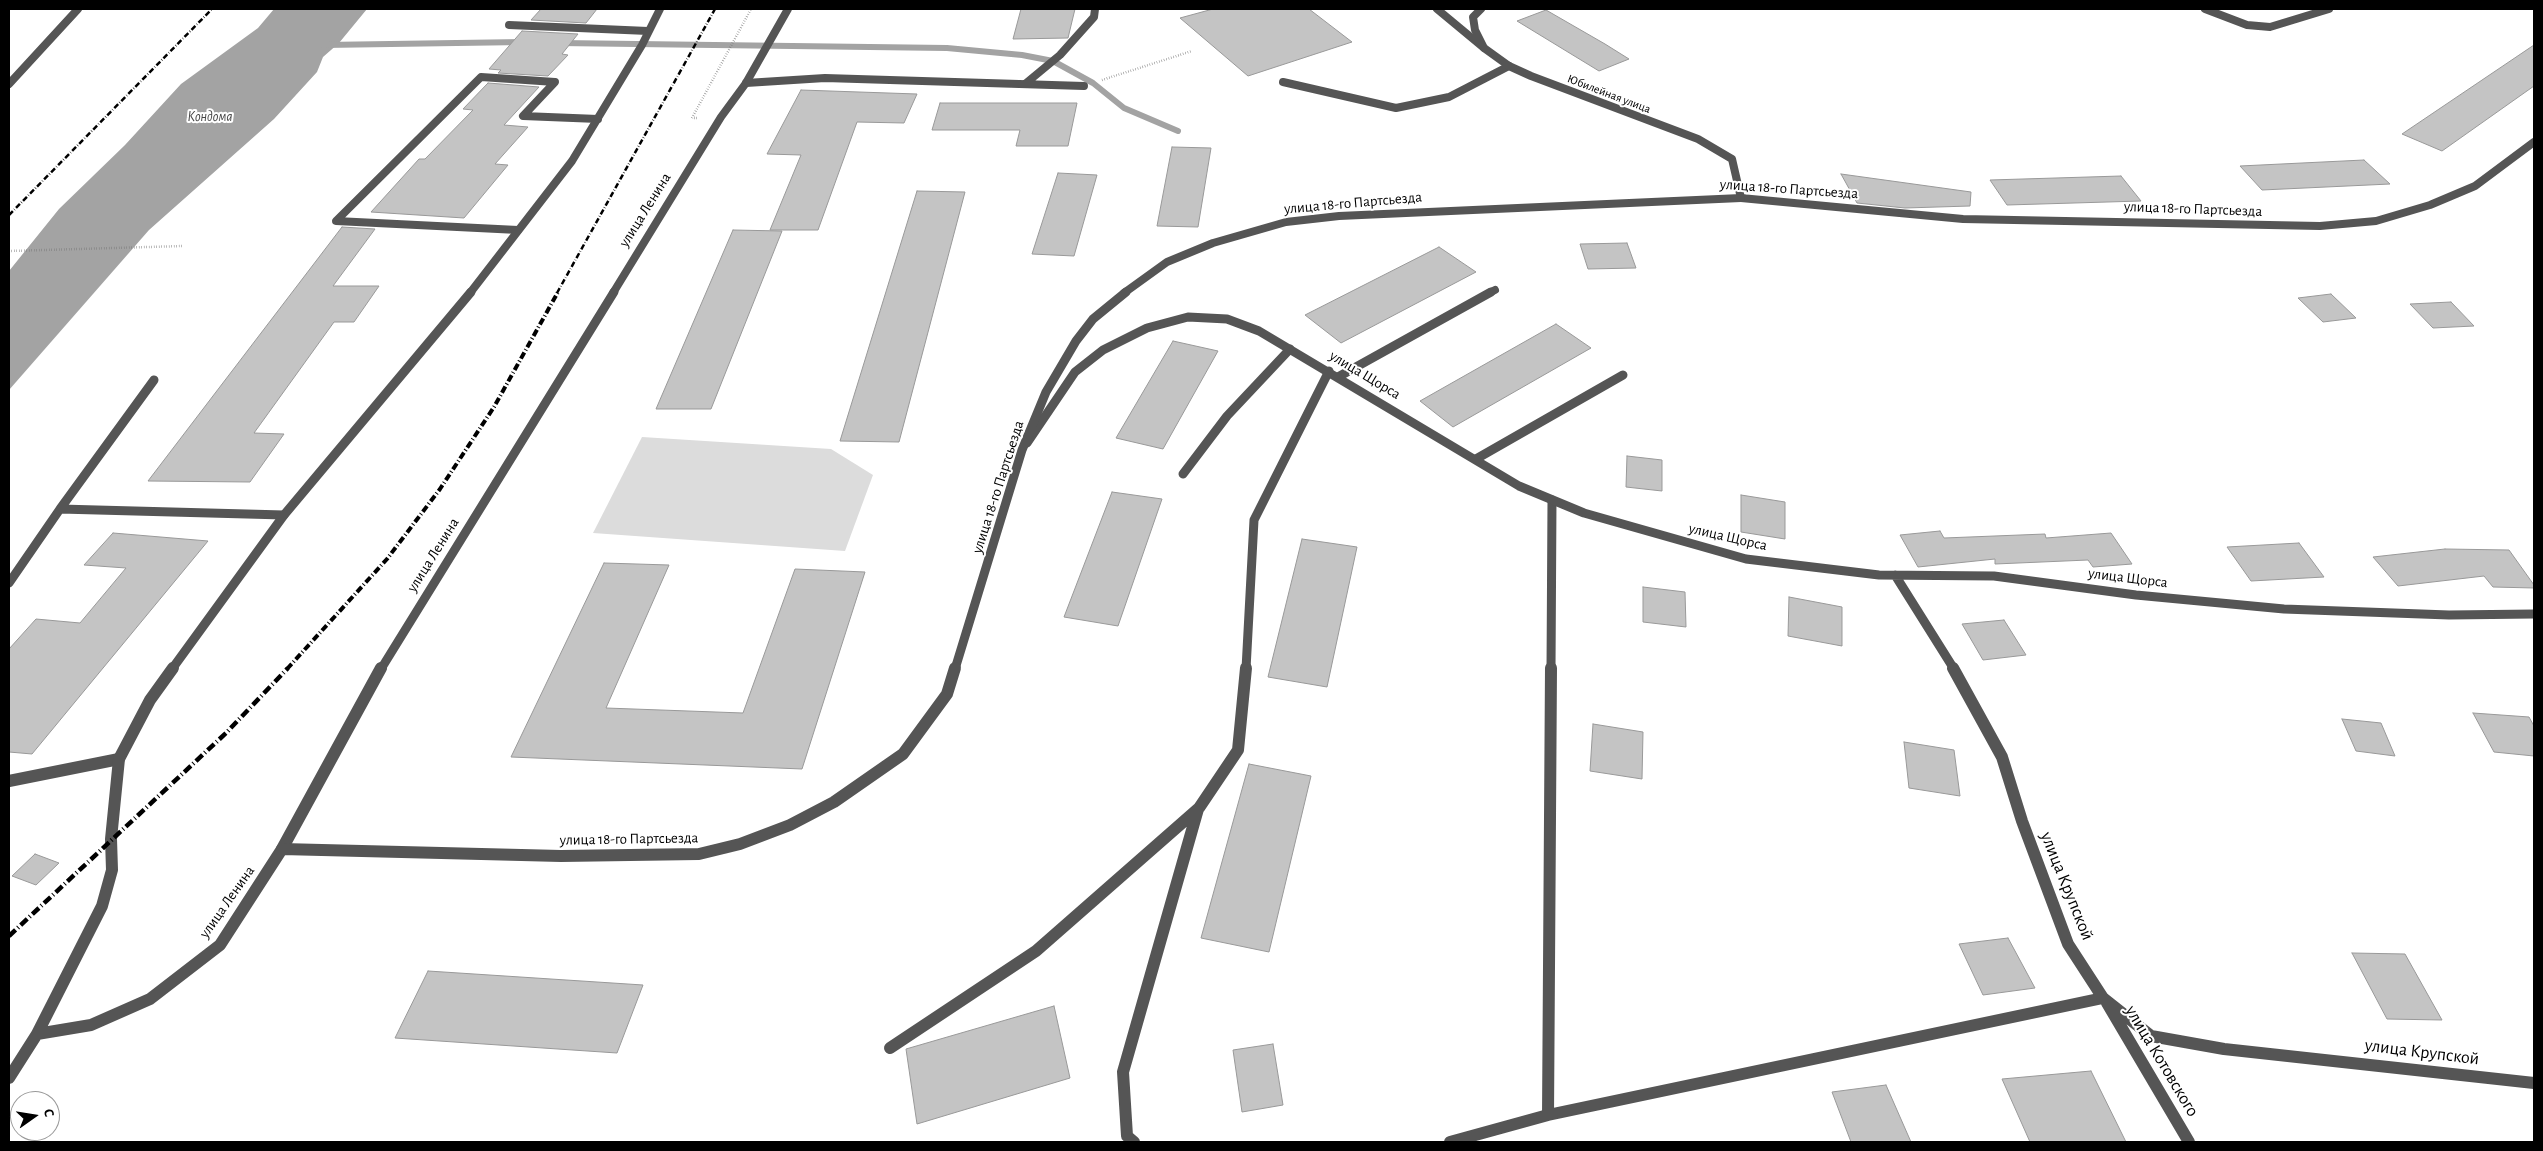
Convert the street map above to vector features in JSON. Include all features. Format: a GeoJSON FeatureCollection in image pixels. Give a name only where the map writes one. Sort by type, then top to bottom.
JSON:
{"type":"FeatureCollection","features":[{"type":"Feature","properties":{"kind":"street"},"geometry":{"type":"LineString","coordinates":[[9,84],[78,9]]}},
{"type":"Feature","properties":{"kind":"street"},"geometry":{"type":"LineString","coordinates":[[9,1078],[37,1034],[102,906],[112,870],[111,839],[119,759],[150,700],[284,515],[453,316],[572,161],[642,45],[660,9]]}},
{"type":"Feature","properties":{"kind":"street","name":"улица Ленина"},"geometry":{"type":"LineString","coordinates":[[37,1034],[91,1025],[150,999],[220,946],[282,849],[384,663],[509,464],[721,117],[746,83],[788,9]]}},
{"type":"Feature","properties":{"kind":"street"},"geometry":{"type":"LineString","coordinates":[[1025,84],[1060,55],[1094,17],[1095,9]]}},
{"type":"Feature","properties":{"kind":"street","name":"Юбилейная улица"},"geometry":{"type":"LineString","coordinates":[[1436,9],[1509,66],[1698,139],[1732,159],[1741,198]]}},
{"type":"Feature","properties":{"kind":"street"},"geometry":{"type":"LineString","coordinates":[[1481,9],[1473,18],[1475,30],[1484,48]]}},
{"type":"Feature","properties":{"kind":"street"},"geometry":{"type":"LineString","coordinates":[[2205,9],[2247,24],[2270,27],[2329,9]]}},
{"type":"Feature","properties":{"kind":"street"},"geometry":{"type":"LineString","coordinates":[[509,25],[648,31]]}},
{"type":"Feature","properties":{"kind":"street"},"geometry":{"type":"LineString","coordinates":[[1283,82],[1396,108],[1449,98],[1509,66]]}},
{"type":"Feature","properties":{"kind":"street"},"geometry":{"type":"LineString","coordinates":[[518,230],[336,221],[481,77],[556,82],[523,116],[598,119]]}},
{"type":"Feature","properties":{"kind":"street"},"geometry":{"type":"LineString","coordinates":[[746,83],[825,78],[1084,86]]}},
{"type":"Feature","properties":{"kind":"street","name":"улица 18-го Партсьезда"},"geometry":{"type":"LineString","coordinates":[[282,849],[561,856],[699,854],[740,844],[790,825],[834,802],[902,754],[946,694],[982,586],[1022,450],[1046,392],[1076,341],[1093,319],[1132,287],[1167,262],[1213,243],[1286,222],[1338,216],[1741,198],[1963,219],[2320,226],[2376,221],[2430,205],[2475,186],[2534,142]]}},
{"type":"Feature","properties":{"kind":"street"},"geometry":{"type":"LineString","coordinates":[[890,1048],[1036,951],[1199,808],[1238,750],[1245,687],[1254,520],[1334,374],[1495,290]]}},
{"type":"Feature","properties":{"kind":"street","name":"улица Щорса"},"geometry":{"type":"LineString","coordinates":[[1022,450],[1075,372],[1103,350],[1147,328],[1188,317],[1227,319],[1259,331],[1519,486],[1584,513],[1746,559],[1895,575],[1994,576],[2136,595],[2284,609],[2449,615],[2534,614]]}},
{"type":"Feature","properties":{"kind":"street"},"geometry":{"type":"LineString","coordinates":[[1183,474],[1227,416],[1290,349]]}},
{"type":"Feature","properties":{"kind":"street"},"geometry":{"type":"LineString","coordinates":[[1476,459],[1622,375]]}},
{"type":"Feature","properties":{"kind":"street"},"geometry":{"type":"LineString","coordinates":[[9,583],[60,509],[154,380]]}},
{"type":"Feature","properties":{"kind":"street"},"geometry":{"type":"LineString","coordinates":[[1548,1115],[1552,500]]}},
{"type":"Feature","properties":{"kind":"street"},"geometry":{"type":"LineString","coordinates":[[60,509],[284,515]]}},
{"type":"Feature","properties":{"kind":"street","name":"улица Крупской"},"geometry":{"type":"LineString","coordinates":[[1895,575],[1963,684],[2002,757],[2022,821],[2068,944],[2103,998],[2151,1036],[2224,1049],[2412,1068],[2534,1084]]}},
{"type":"Feature","properties":{"kind":"street"},"geometry":{"type":"LineString","coordinates":[[9,781],[119,759]]}},
{"type":"Feature","properties":{"kind":"street"},"geometry":{"type":"LineString","coordinates":[[1134,1142],[1127,1136],[1123,1072],[1199,808]]}},
{"type":"Feature","properties":{"kind":"street"},"geometry":{"type":"LineString","coordinates":[[1450,1142],[1548,1115],[2103,998]]}},
{"type":"Feature","properties":{"kind":"street","name":"улица Котовского"},"geometry":{"type":"LineString","coordinates":[[2103,998],[2189,1142]]}},
{"type":"Feature","properties":{"kind":"path"},"geometry":{"type":"LineString","coordinates":[[721,117],[692,118],[751,9]]}},
{"type":"Feature","properties":{"kind":"path"},"geometry":{"type":"LineString","coordinates":[[1084,86],[1192,51]]}},
{"type":"Feature","properties":{"kind":"path"},"geometry":{"type":"LineString","coordinates":[[9,252],[183,246]]}},
{"type":"Feature","properties":{"kind":"shaded area"},"geometry":{"type":"Polygon","coordinates":[[[642,437],[831,449],[873,475],[845,551],[593,533],[642,437]]]}},
{"type":"Feature","properties":{"kind":"water","name":"Кондома"},"geometry":{"type":"Polygon","coordinates":[[[274,9],[367,9],[339,43],[323,57],[317,72],[274,119],[149,230],[9,390],[9,271],[59,209],[125,145],[181,84],[258,28],[274,9]]]}},
{"type":"Feature","properties":{"kind":"building"},"geometry":{"type":"Polygon","coordinates":[[[541,9],[597,9],[586,23],[531,20],[541,9]]]}},
{"type":"Feature","properties":{"kind":"building"},"geometry":{"type":"Polygon","coordinates":[[[1021,9],[1075,9],[1068,38],[1013,39],[1021,9]]]}},
{"type":"Feature","properties":{"kind":"building"},"geometry":{"type":"Polygon","coordinates":[[[1213,9],[1309,9],[1352,42],[1248,76],[1180,18],[1213,9]]]}},
{"type":"Feature","properties":{"kind":"building"},"geometry":{"type":"Polygon","coordinates":[[[1546,10],[1629,59],[1599,71],[1517,21],[1546,10]]]}},
{"type":"Feature","properties":{"kind":"building"},"geometry":{"type":"Polygon","coordinates":[[[522,31],[578,34],[562,54],[568,55],[548,76],[498,73],[501,70],[489,69],[522,31]]]}},
{"type":"Feature","properties":{"kind":"building"},"geometry":{"type":"Polygon","coordinates":[[[2534,45],[2534,86],[2442,151],[2402,134],[2534,45]]]}},
{"type":"Feature","properties":{"kind":"building"},"geometry":{"type":"Polygon","coordinates":[[[488,83],[539,87],[504,125],[528,127],[495,164],[508,165],[464,218],[371,212],[419,159],[425,159],[473,110],[463,109],[488,83]]]}},
{"type":"Feature","properties":{"kind":"building"},"geometry":{"type":"Polygon","coordinates":[[[801,90],[917,94],[904,123],[857,122],[818,230],[770,230],[801,155],[767,154],[801,90]]]}},
{"type":"Feature","properties":{"kind":"building"},"geometry":{"type":"Polygon","coordinates":[[[940,103],[1077,103],[1068,146],[1016,146],[1020,130],[932,130],[940,103]]]}},
{"type":"Feature","properties":{"kind":"building"},"geometry":{"type":"Polygon","coordinates":[[[1172,147],[1211,148],[1198,227],[1157,226],[1172,147]]]}},
{"type":"Feature","properties":{"kind":"building"},"geometry":{"type":"Polygon","coordinates":[[[2364,160],[2390,184],[2262,190],[2240,166],[2364,160]]]}},
{"type":"Feature","properties":{"kind":"building"},"geometry":{"type":"Polygon","coordinates":[[[1058,173],[1097,175],[1074,256],[1032,254],[1058,173]]]}},
{"type":"Feature","properties":{"kind":"building"},"geometry":{"type":"Polygon","coordinates":[[[1841,174],[1971,192],[1970,206],[1905,208],[1857,203],[1841,174]]]}},
{"type":"Feature","properties":{"kind":"building"},"geometry":{"type":"Polygon","coordinates":[[[2121,176],[2141,201],[2007,205],[1990,180],[2121,176]]]}},
{"type":"Feature","properties":{"kind":"building"},"geometry":{"type":"Polygon","coordinates":[[[917,191],[965,192],[899,442],[840,441],[917,191]]]}},
{"type":"Feature","properties":{"kind":"building"},"geometry":{"type":"Polygon","coordinates":[[[342,227],[375,229],[333,286],[379,286],[354,322],[334,322],[254,433],[284,434],[250,482],[148,481],[342,227]]]}},
{"type":"Feature","properties":{"kind":"building"},"geometry":{"type":"Polygon","coordinates":[[[733,230],[782,231],[711,409],[656,409],[733,230]]]}},
{"type":"Feature","properties":{"kind":"building"},"geometry":{"type":"Polygon","coordinates":[[[1627,243],[1636,268],[1588,269],[1580,244],[1627,243]]]}},
{"type":"Feature","properties":{"kind":"building"},"geometry":{"type":"Polygon","coordinates":[[[1439,247],[1476,272],[1341,343],[1305,315],[1439,247]]]}},
{"type":"Feature","properties":{"kind":"building"},"geometry":{"type":"Polygon","coordinates":[[[2331,294],[2356,318],[2323,322],[2298,298],[2331,294]]]}},
{"type":"Feature","properties":{"kind":"building"},"geometry":{"type":"Polygon","coordinates":[[[2451,302],[2474,326],[2433,328],[2410,304],[2451,302]]]}},
{"type":"Feature","properties":{"kind":"building"},"geometry":{"type":"Polygon","coordinates":[[[1556,324],[1591,348],[1453,427],[1420,401],[1556,324]]]}},
{"type":"Feature","properties":{"kind":"building"},"geometry":{"type":"Polygon","coordinates":[[[1173,341],[1218,351],[1163,449],[1116,438],[1173,341]]]}},
{"type":"Feature","properties":{"kind":"building"},"geometry":{"type":"Polygon","coordinates":[[[1627,456],[1662,460],[1662,491],[1626,487],[1627,456]]]}},
{"type":"Feature","properties":{"kind":"building"},"geometry":{"type":"Polygon","coordinates":[[[1112,492],[1162,499],[1118,626],[1064,617],[1112,492]]]}},
{"type":"Feature","properties":{"kind":"building"},"geometry":{"type":"Polygon","coordinates":[[[1741,495],[1785,502],[1785,539],[1741,532],[1741,495]]]}},
{"type":"Feature","properties":{"kind":"building"},"geometry":{"type":"Polygon","coordinates":[[[1940,531],[1944,538],[2045,534],[2046,538],[2111,533],[2132,564],[2093,567],[2088,560],[1995,564],[1995,559],[1918,567],[1900,535],[1940,531]]]}},
{"type":"Feature","properties":{"kind":"building"},"geometry":{"type":"Polygon","coordinates":[[[113,533],[208,541],[32,754],[9,752],[9,649],[36,619],[80,623],[126,568],[84,565],[113,533]]]}},
{"type":"Feature","properties":{"kind":"building"},"geometry":{"type":"Polygon","coordinates":[[[1302,539],[1357,547],[1327,687],[1268,677],[1302,539]]]}},
{"type":"Feature","properties":{"kind":"building"},"geometry":{"type":"Polygon","coordinates":[[[2299,543],[2324,577],[2251,581],[2227,547],[2299,543]]]}},
{"type":"Feature","properties":{"kind":"building"},"geometry":{"type":"Polygon","coordinates":[[[2445,549],[2509,550],[2534,585],[2534,588],[2493,587],[2484,576],[2398,586],[2373,557],[2445,549]]]}},
{"type":"Feature","properties":{"kind":"building"},"geometry":{"type":"Polygon","coordinates":[[[604,563],[669,565],[606,708],[743,713],[795,569],[865,572],[802,769],[511,757],[604,563]]]}},
{"type":"Feature","properties":{"kind":"building"},"geometry":{"type":"Polygon","coordinates":[[[1643,587],[1685,592],[1686,627],[1643,622],[1643,587]]]}},
{"type":"Feature","properties":{"kind":"building"},"geometry":{"type":"Polygon","coordinates":[[[1789,597],[1842,607],[1842,646],[1788,636],[1789,597]]]}},
{"type":"Feature","properties":{"kind":"building"},"geometry":{"type":"Polygon","coordinates":[[[2004,620],[2026,655],[1983,660],[1962,624],[2004,620]]]}},
{"type":"Feature","properties":{"kind":"building"},"geometry":{"type":"Polygon","coordinates":[[[2473,713],[2529,717],[2534,726],[2534,756],[2494,752],[2473,713]]]}},
{"type":"Feature","properties":{"kind":"building"},"geometry":{"type":"Polygon","coordinates":[[[2342,719],[2381,723],[2395,756],[2356,751],[2342,719]]]}},
{"type":"Feature","properties":{"kind":"building"},"geometry":{"type":"Polygon","coordinates":[[[1593,724],[1643,732],[1642,779],[1590,771],[1593,724]]]}},
{"type":"Feature","properties":{"kind":"building"},"geometry":{"type":"Polygon","coordinates":[[[1904,742],[1954,750],[1960,796],[1909,788],[1904,742]]]}},
{"type":"Feature","properties":{"kind":"building"},"geometry":{"type":"Polygon","coordinates":[[[1249,764],[1311,776],[1269,952],[1201,938],[1249,764]]]}},
{"type":"Feature","properties":{"kind":"building"},"geometry":{"type":"Polygon","coordinates":[[[35,854],[59,863],[36,885],[12,876],[35,854]]]}},
{"type":"Feature","properties":{"kind":"building"},"geometry":{"type":"Polygon","coordinates":[[[2008,938],[2035,988],[1983,995],[1959,944],[2008,938]]]}},
{"type":"Feature","properties":{"kind":"building"},"geometry":{"type":"Polygon","coordinates":[[[2352,953],[2405,954],[2442,1020],[2387,1019],[2352,953]]]}},
{"type":"Feature","properties":{"kind":"building"},"geometry":{"type":"Polygon","coordinates":[[[428,971],[643,985],[617,1053],[395,1038],[428,971]]]}},
{"type":"Feature","properties":{"kind":"building"},"geometry":{"type":"Polygon","coordinates":[[[1054,1006],[1070,1078],[917,1124],[906,1049],[1054,1006]]]}},
{"type":"Feature","properties":{"kind":"building"},"geometry":{"type":"Polygon","coordinates":[[[1273,1044],[1283,1105],[1242,1112],[1233,1050],[1273,1044]]]}},
{"type":"Feature","properties":{"kind":"building"},"geometry":{"type":"Polygon","coordinates":[[[2091,1071],[2126,1142],[2030,1142],[2002,1079],[2091,1071]]]}},
{"type":"Feature","properties":{"kind":"building"},"geometry":{"type":"Polygon","coordinates":[[[1886,1085],[1911,1142],[1851,1142],[1832,1092],[1886,1085]]]}},
{"type":"Feature","properties":{"kind":"waterway"},"geometry":{"type":"LineString","coordinates":[[324,45],[523,42]]}},
{"type":"Feature","properties":{"kind":"waterway"},"geometry":{"type":"LineString","coordinates":[[559,43],[947,48],[1022,55],[1053,61],[1093,83],[1124,108],[1178,131]]}},
{"type":"Feature","properties":{"kind":"railway"},"geometry":{"type":"LineString","coordinates":[[9,215],[212,9]]}},
{"type":"Feature","properties":{"kind":"railway"},"geometry":{"type":"LineString","coordinates":[[557,293],[715,9]]}},
{"type":"Feature","properties":{"kind":"railway"},"geometry":{"type":"LineString","coordinates":[[287,669],[387,559],[440,489],[494,407],[558,292]]}},
{"type":"Feature","properties":{"kind":"railway"},"geometry":{"type":"LineString","coordinates":[[9,936],[226,733],[288,668]]}}]}
